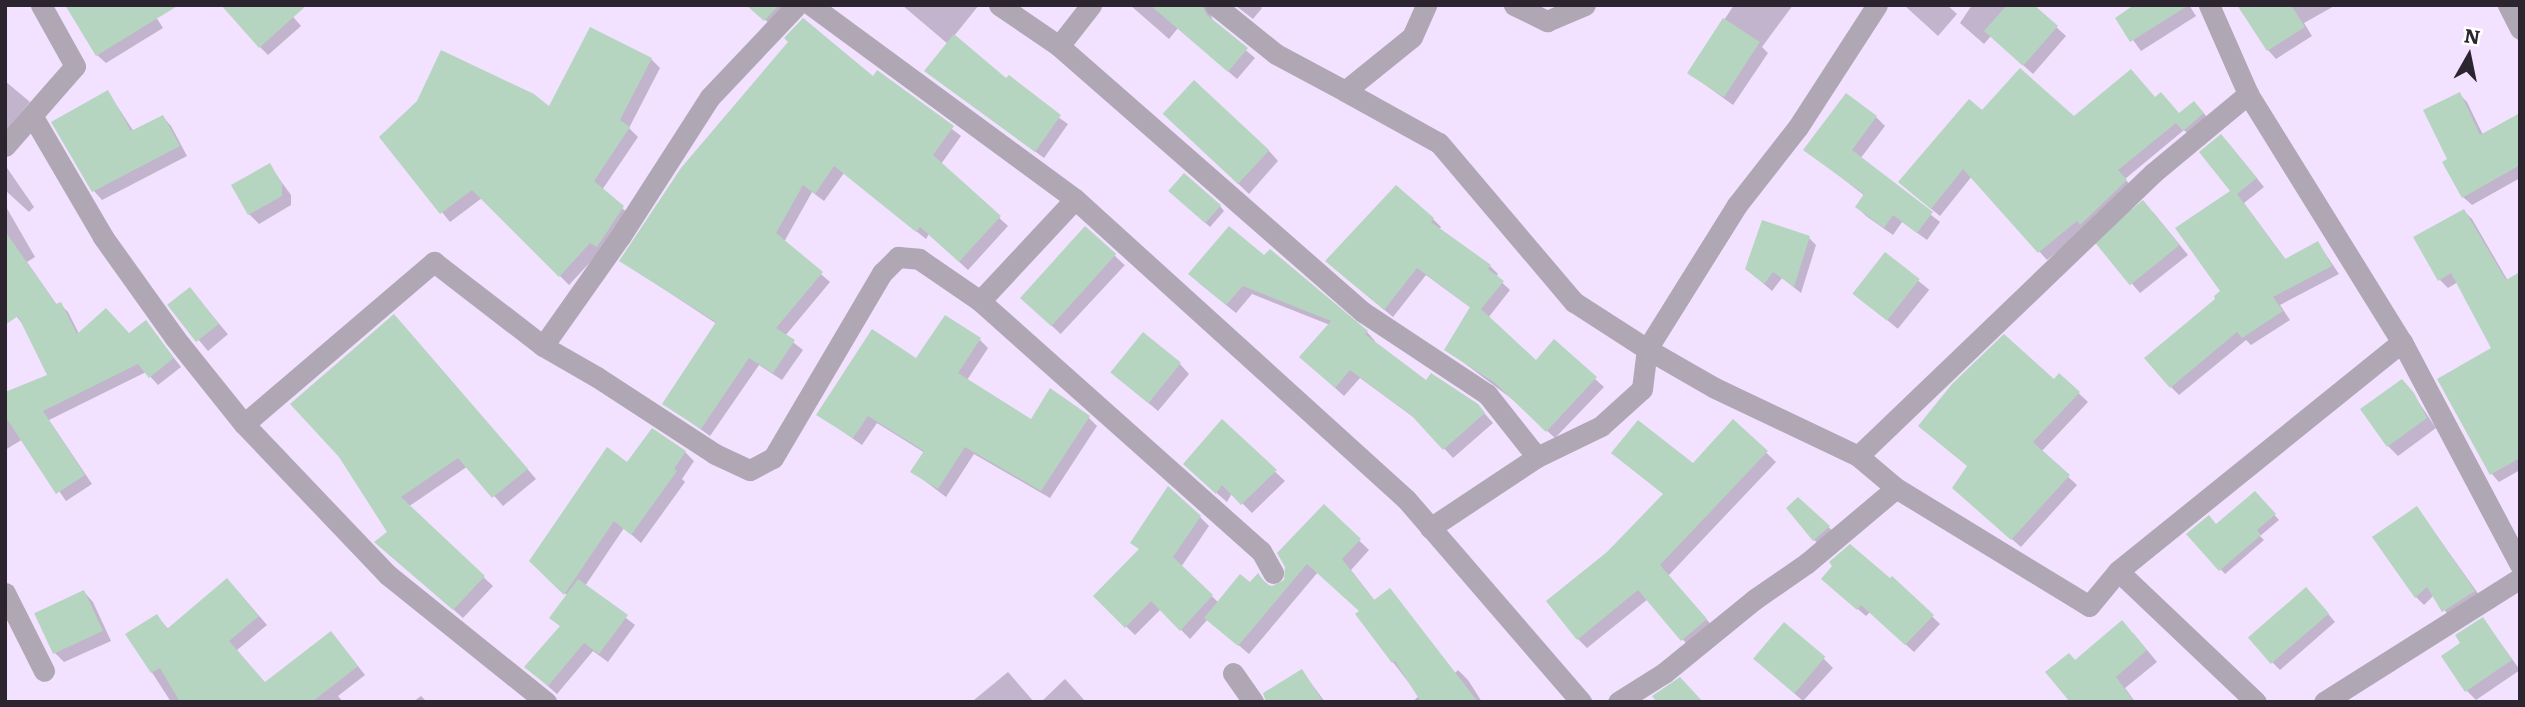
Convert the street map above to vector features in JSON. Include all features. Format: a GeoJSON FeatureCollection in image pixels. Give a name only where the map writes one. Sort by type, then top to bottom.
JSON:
{"type":"FeatureCollection","features":[{"type":"Feature","properties":{"kind":"street"},"geometry":{"type":"LineString","coordinates":[[5,146],[75,66],[41,5]]}},
{"type":"Feature","properties":{"kind":"street"},"geometry":{"type":"LineString","coordinates":[[543,346],[620,237],[710,97],[797,5]]}},
{"type":"Feature","properties":{"kind":"street"},"geometry":{"type":"LineString","coordinates":[[811,5],[1075,199],[1406,499],[1581,702]]}},
{"type":"Feature","properties":{"kind":"street"},"geometry":{"type":"LineString","coordinates":[[999,5],[1059,46],[1363,312],[1487,394],[1537,457]]}},
{"type":"Feature","properties":{"kind":"street"},"geometry":{"type":"LineString","coordinates":[[1059,46],[1090,5]]}},
{"type":"Feature","properties":{"kind":"street"},"geometry":{"type":"LineString","coordinates":[[1215,5],[1276,54],[1439,143],[1574,302],[1647,349],[1716,388],[1858,456],[1896,488],[2089,606],[2118,571],[2402,342]]}},
{"type":"Feature","properties":{"kind":"street"},"geometry":{"type":"LineString","coordinates":[[1345,91],[1412,37],[1426,5]]}},
{"type":"Feature","properties":{"kind":"street"},"geometry":{"type":"LineString","coordinates":[[1514,5],[1547,21],[1585,5]]}},
{"type":"Feature","properties":{"kind":"street"},"geometry":{"type":"LineString","coordinates":[[1430,528],[1537,457],[1601,426],[1642,389],[1647,349],[1737,205],[1798,127],[1877,5]]}},
{"type":"Feature","properties":{"kind":"street"},"geometry":{"type":"LineString","coordinates":[[2209,5],[2248,94],[2402,342],[2520,565]]}},
{"type":"Feature","properties":{"kind":"street"},"geometry":{"type":"LineString","coordinates":[[2508,5],[2520,29]]}},
{"type":"Feature","properties":{"kind":"street"},"geometry":{"type":"LineString","coordinates":[[1858,456],[2153,173],[2248,94]]}},
{"type":"Feature","properties":{"kind":"street"},"geometry":{"type":"LineString","coordinates":[[33,117],[103,237],[175,338],[244,424],[388,575],[546,702]]}},
{"type":"Feature","properties":{"kind":"street"},"geometry":{"type":"LineString","coordinates":[[981,301],[1075,199]]}},
{"type":"Feature","properties":{"kind":"street"},"geometry":{"type":"LineString","coordinates":[[244,424],[433,262],[543,346],[715,454],[750,470],[774,458],[882,272],[898,257],[919,259],[981,301],[1261,551],[1273,573]]}},
{"type":"Feature","properties":{"kind":"street"},"geometry":{"type":"LineString","coordinates":[[1618,702],[1664,673],[1755,599],[1807,563],[1896,488]]}},
{"type":"Feature","properties":{"kind":"street"},"geometry":{"type":"LineString","coordinates":[[2118,571],[2256,702]]}},
{"type":"Feature","properties":{"kind":"street"},"geometry":{"type":"LineString","coordinates":[[2325,702],[2520,578]]}},
{"type":"Feature","properties":{"kind":"street"},"geometry":{"type":"LineString","coordinates":[[5,593],[44,671]]}},
{"type":"Feature","properties":{"kind":"street"},"geometry":{"type":"LineString","coordinates":[[1233,673],[1253,702]]}},
{"type":"Feature","properties":{"kind":"building"},"geometry":{"type":"Polygon","coordinates":[[[65,5],[179,5],[96,56],[65,5]]]}},
{"type":"Feature","properties":{"kind":"building"},"geometry":{"type":"Polygon","coordinates":[[[221,5],[307,5],[259,48],[221,5]]]}},
{"type":"Feature","properties":{"kind":"building"},"geometry":{"type":"Polygon","coordinates":[[[746,5],[779,5],[764,21],[746,5]]]}},
{"type":"Feature","properties":{"kind":"building"},"geometry":{"type":"Polygon","coordinates":[[[1150,5],[1202,5],[1207,15],[1248,48],[1228,72],[1150,5]]]}},
{"type":"Feature","properties":{"kind":"building"},"geometry":{"type":"Polygon","coordinates":[[[2007,5],[2034,5],[2058,26],[2023,66],[1984,31],[2007,5]]]}},
{"type":"Feature","properties":{"kind":"building"},"geometry":{"type":"Polygon","coordinates":[[[2134,5],[2189,5],[2130,42],[2115,18],[2134,5]]]}},
{"type":"Feature","properties":{"kind":"building"},"geometry":{"type":"Polygon","coordinates":[[[2237,5],[2291,5],[2305,27],[2267,51],[2237,5]]]}},
{"type":"Feature","properties":{"kind":"building"},"geometry":{"type":"Polygon","coordinates":[[[803,18],[873,76],[877,70],[954,126],[933,155],[1001,216],[959,262],[920,227],[916,232],[834,166],[815,194],[803,185],[776,233],[823,272],[776,328],[795,340],[773,373],[749,358],[701,429],[662,404],[716,322],[619,261],[681,168],[788,42],[784,38],[803,18]]]}},
{"type":"Feature","properties":{"kind":"building"},"geometry":{"type":"Polygon","coordinates":[[[1723,18],[1760,42],[1724,97],[1687,73],[1723,18]]]}},
{"type":"Feature","properties":{"kind":"building"},"geometry":{"type":"Polygon","coordinates":[[[590,27],[652,58],[620,120],[630,127],[594,181],[624,206],[597,247],[590,243],[559,277],[472,190],[440,214],[379,137],[417,101],[441,50],[534,94],[549,106],[590,27]]]}},
{"type":"Feature","properties":{"kind":"building"},"geometry":{"type":"Polygon","coordinates":[[[954,34],[1006,78],[1009,75],[1061,115],[1035,152],[924,71],[954,34]]]}},
{"type":"Feature","properties":{"kind":"building"},"geometry":{"type":"Polygon","coordinates":[[[2020,68],[2074,116],[2131,69],[2155,97],[2161,92],[2179,113],[2194,101],[2204,113],[2183,131],[2176,123],[2118,170],[2127,180],[2080,225],[2077,221],[2038,253],[1963,169],[1931,209],[1898,182],[1969,99],[1982,110],[2020,68]]]}},
{"type":"Feature","properties":{"kind":"building"},"geometry":{"type":"Polygon","coordinates":[[[1194,80],[1269,150],[1238,184],[1163,114],[1194,80]]]}},
{"type":"Feature","properties":{"kind":"building"},"geometry":{"type":"Polygon","coordinates":[[[108,90],[131,131],[163,115],[180,146],[92,192],[51,122],[108,90]]]}},
{"type":"Feature","properties":{"kind":"building"},"geometry":{"type":"Polygon","coordinates":[[[2460,92],[2480,135],[2520,113],[2520,165],[2462,198],[2442,162],[2447,159],[2423,110],[2460,92]]]}},
{"type":"Feature","properties":{"kind":"building"},"geometry":{"type":"Polygon","coordinates":[[[1846,93],[1877,116],[1852,150],[1933,212],[1917,233],[1893,215],[1884,228],[1855,207],[1864,194],[1803,150],[1846,93]]]}},
{"type":"Feature","properties":{"kind":"building"},"geometry":{"type":"Polygon","coordinates":[[[2221,134],[2257,178],[2237,194],[2285,259],[2318,241],[2332,266],[2273,297],[2283,311],[2242,338],[2237,332],[2170,388],[2144,358],[2215,299],[2214,296],[2220,291],[2175,228],[2230,191],[2199,152],[2221,134]]]}},
{"type":"Feature","properties":{"kind":"building"},"geometry":{"type":"Polygon","coordinates":[[[270,163],[282,184],[282,196],[248,215],[231,185],[270,163]]]}},
{"type":"Feature","properties":{"kind":"building"},"geometry":{"type":"Polygon","coordinates":[[[1184,173],[1221,205],[1205,223],[1168,191],[1184,173]]]}},
{"type":"Feature","properties":{"kind":"building"},"geometry":{"type":"Polygon","coordinates":[[[1396,185],[1434,218],[1431,222],[1491,265],[1488,269],[1504,281],[1481,309],[1536,360],[1554,339],[1597,377],[1546,432],[1495,383],[1444,350],[1470,307],[1417,268],[1384,310],[1325,261],[1396,185]]]}},
{"type":"Feature","properties":{"kind":"building"},"geometry":{"type":"Polygon","coordinates":[[[2143,200],[2180,245],[2130,285],[2093,240],[2143,200]]]}},
{"type":"Feature","properties":{"kind":"building"},"geometry":{"type":"Polygon","coordinates":[[[2464,209],[2506,280],[2520,272],[2520,458],[2490,475],[2437,379],[2491,348],[2451,273],[2438,281],[2413,237],[2464,209]]]}},
{"type":"Feature","properties":{"kind":"building"},"geometry":{"type":"Polygon","coordinates":[[[1762,220],[1810,236],[1794,287],[1773,272],[1764,284],[1745,269],[1762,220]]]}},
{"type":"Feature","properties":{"kind":"building"},"geometry":{"type":"Polygon","coordinates":[[[1085,226],[1116,254],[1051,326],[1020,298],[1085,226]]]}},
{"type":"Feature","properties":{"kind":"building"},"geometry":{"type":"Polygon","coordinates":[[[1229,226],[1264,255],[1270,249],[1368,331],[1365,334],[1426,380],[1431,373],[1478,404],[1485,413],[1443,450],[1412,416],[1350,370],[1335,388],[1299,357],[1331,321],[1243,286],[1226,305],[1188,274],[1229,226]]]}},
{"type":"Feature","properties":{"kind":"building"},"geometry":{"type":"Polygon","coordinates":[[[5,231],[56,304],[61,302],[77,334],[106,308],[129,333],[146,320],[174,358],[149,378],[138,364],[43,411],[85,475],[56,494],[5,416],[5,392],[47,375],[18,316],[5,325],[5,231]]]}},
{"type":"Feature","properties":{"kind":"building"},"geometry":{"type":"Polygon","coordinates":[[[1885,252],[1920,279],[1887,321],[1852,294],[1885,252]]]}},
{"type":"Feature","properties":{"kind":"building"},"geometry":{"type":"Polygon","coordinates":[[[190,287],[219,324],[196,342],[167,305],[190,287]]]}},
{"type":"Feature","properties":{"kind":"building"},"geometry":{"type":"Polygon","coordinates":[[[394,314],[528,469],[492,498],[458,458],[401,497],[485,576],[453,610],[374,542],[387,532],[339,457],[290,404],[394,314]]]}},
{"type":"Feature","properties":{"kind":"building"},"geometry":{"type":"Polygon","coordinates":[[[945,315],[981,338],[958,373],[1031,419],[1050,388],[1090,416],[1041,491],[965,447],[938,489],[910,472],[924,451],[868,416],[853,438],[816,415],[872,329],[916,358],[945,315]]]}},
{"type":"Feature","properties":{"kind":"building"},"geometry":{"type":"Polygon","coordinates":[[[1143,332],[1181,363],[1148,403],[1110,372],[1143,332]]]}},
{"type":"Feature","properties":{"kind":"building"},"geometry":{"type":"Polygon","coordinates":[[[2004,334],[2054,379],[2059,373],[2080,392],[2033,442],[2070,475],[2011,540],[1952,488],[1967,466],[1918,426],[1952,384],[2004,334]]]}},
{"type":"Feature","properties":{"kind":"building"},"geometry":{"type":"Polygon","coordinates":[[[2402,379],[2414,393],[2427,418],[2387,447],[2360,409],[2402,379]]]}},
{"type":"Feature","properties":{"kind":"building"},"geometry":{"type":"Polygon","coordinates":[[[1222,419],[1277,470],[1241,505],[1222,485],[1216,494],[1183,464],[1222,419]]]}},
{"type":"Feature","properties":{"kind":"building"},"geometry":{"type":"Polygon","coordinates":[[[1733,419],[1768,451],[1660,565],[1707,619],[1681,641],[1638,590],[1577,640],[1546,601],[1607,552],[1663,494],[1611,453],[1638,420],[1693,463],[1733,419]]]}},
{"type":"Feature","properties":{"kind":"building"},"geometry":{"type":"Polygon","coordinates":[[[652,428],[686,451],[674,469],[677,471],[631,535],[614,521],[564,595],[529,561],[607,447],[627,462],[652,428]]]}},
{"type":"Feature","properties":{"kind":"building"},"geometry":{"type":"Polygon","coordinates":[[[1168,486],[1201,516],[1173,557],[1213,595],[1180,631],[1151,601],[1125,628],[1093,596],[1139,549],[1130,543],[1168,486]]]}},
{"type":"Feature","properties":{"kind":"building"},"geometry":{"type":"Polygon","coordinates":[[[2255,491],[2276,514],[2257,530],[2261,535],[2219,571],[2186,534],[2209,515],[2216,524],[2255,491]]]}},
{"type":"Feature","properties":{"kind":"building"},"geometry":{"type":"Polygon","coordinates":[[[1798,497],[1830,526],[1813,541],[1786,508],[1798,497]]]}},
{"type":"Feature","properties":{"kind":"building"},"geometry":{"type":"Polygon","coordinates":[[[1324,504],[1361,539],[1342,559],[1374,600],[1390,588],[1478,702],[1421,702],[1395,661],[1392,663],[1355,614],[1359,611],[1307,564],[1238,646],[1204,618],[1240,574],[1250,582],[1258,573],[1266,584],[1272,586],[1284,580],[1285,567],[1277,553],[1324,504]]]}},
{"type":"Feature","properties":{"kind":"building"},"geometry":{"type":"Polygon","coordinates":[[[2417,506],[2475,591],[2442,612],[2427,587],[2415,598],[2372,537],[2417,506]]]}},
{"type":"Feature","properties":{"kind":"building"},"geometry":{"type":"Polygon","coordinates":[[[1850,544],[1890,578],[1892,576],[1934,615],[1905,645],[1861,605],[1857,610],[1821,579],[1832,566],[1829,562],[1850,544]]]}},
{"type":"Feature","properties":{"kind":"building"},"geometry":{"type":"Polygon","coordinates":[[[227,578],[259,616],[229,641],[265,682],[331,631],[358,666],[312,702],[180,702],[160,668],[151,673],[125,634],[157,614],[167,629],[227,578]]]}},
{"type":"Feature","properties":{"kind":"building"},"geometry":{"type":"Polygon","coordinates":[[[578,579],[628,615],[599,654],[584,643],[548,686],[524,667],[560,626],[549,618],[578,579]]]}},
{"type":"Feature","properties":{"kind":"building"},"geometry":{"type":"Polygon","coordinates":[[[2306,587],[2329,613],[2271,664],[2248,638],[2306,587]]]}},
{"type":"Feature","properties":{"kind":"building"},"geometry":{"type":"Polygon","coordinates":[[[84,590],[103,631],[53,654],[34,613],[84,590]]]}},
{"type":"Feature","properties":{"kind":"building"},"geometry":{"type":"Polygon","coordinates":[[[2483,617],[2512,660],[2465,692],[2441,656],[2460,643],[2455,635],[2483,617]]]}},
{"type":"Feature","properties":{"kind":"building"},"geometry":{"type":"Polygon","coordinates":[[[2122,620],[2147,650],[2116,677],[2134,702],[2070,702],[2045,672],[2069,653],[2075,660],[2122,620]]]}},
{"type":"Feature","properties":{"kind":"building"},"geometry":{"type":"Polygon","coordinates":[[[1784,622],[1825,657],[1795,693],[1753,659],[1784,622]]]}},
{"type":"Feature","properties":{"kind":"building"},"geometry":{"type":"Polygon","coordinates":[[[1302,669],[1323,702],[1266,702],[1263,693],[1302,669]]]}},
{"type":"Feature","properties":{"kind":"building"},"geometry":{"type":"Polygon","coordinates":[[[1680,677],[1703,702],[1657,702],[1652,696],[1680,677]]]}}]}
